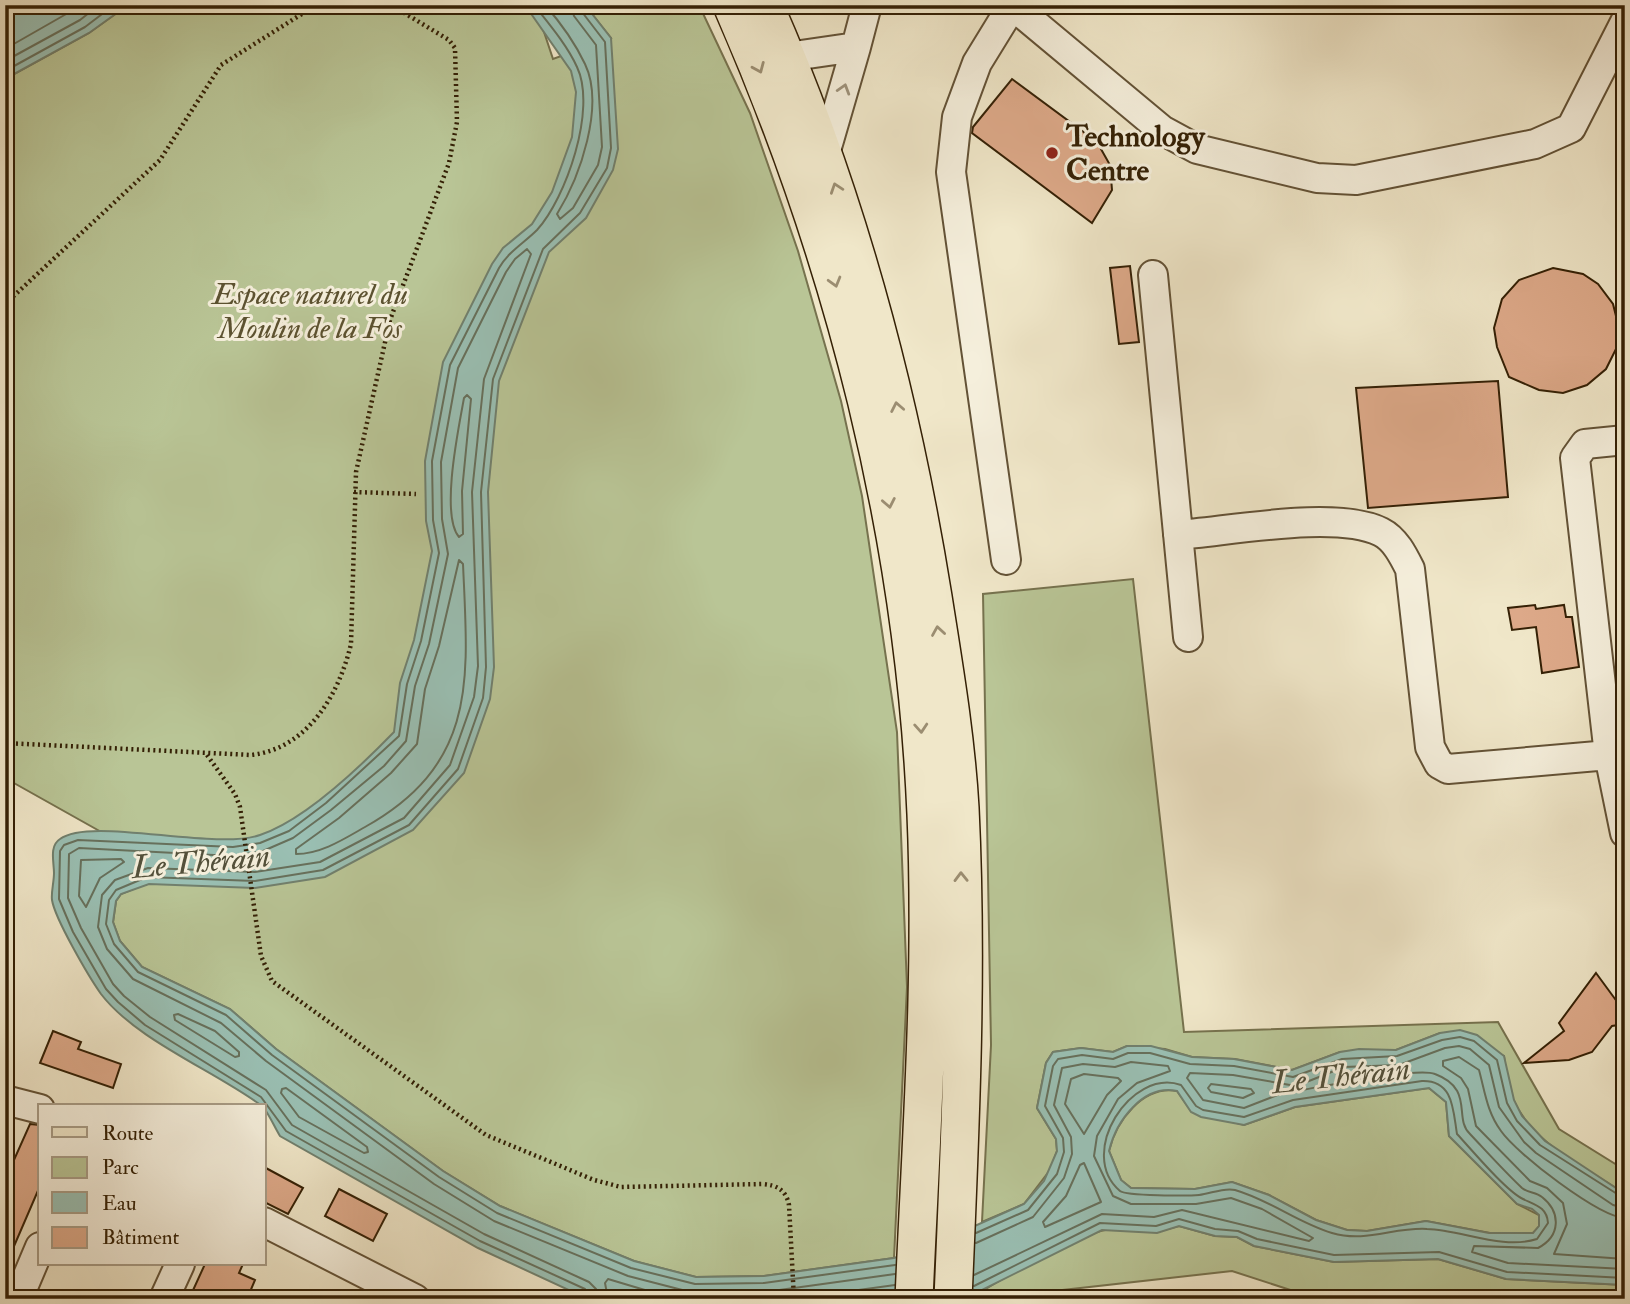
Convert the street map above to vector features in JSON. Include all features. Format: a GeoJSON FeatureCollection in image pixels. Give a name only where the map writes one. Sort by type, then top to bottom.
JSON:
{"type":"FeatureCollection","features":[{"type":"Feature","properties":{"kind":"main road"},"geometry":{"type":"LineString","coordinates":[[732,5],[782,122],[842,306],[865,393],[890,510],[910,634],[924,780],[939,1299]]}},
{"type":"Feature","properties":{"kind":"main road"},"geometry":{"type":"LineString","coordinates":[[764,5],[825,154],[882,339],[928,569],[957,770],[961,945],[938,1237],[914,1299]]}},
{"type":"Feature","properties":{"kind":"main road"},"geometry":{"type":"LineString","coordinates":[[938,1237],[953,1299]]}},
{"type":"Feature","properties":{"kind":"street"},"geometry":{"type":"LineString","coordinates":[[825,154],[867,5]]}},
{"type":"Feature","properties":{"kind":"street"},"geometry":{"type":"LineString","coordinates":[[1006,560],[951,172],[957,117],[977,63],[1012,6],[1162,130],[1197,149],[1317,178],[1356,180],[1535,144],[1571,128],[1625,22]]}},
{"type":"Feature","properties":{"kind":"street"},"geometry":{"type":"LineString","coordinates":[[787,57],[856,47]]}},
{"type":"Feature","properties":{"kind":"street"},"geometry":{"type":"LineString","coordinates":[[1153,275],[1188,638]]}},
{"type":"Feature","properties":{"kind":"street"},"geometry":{"type":"LineString","coordinates":[[1625,440],[1585,444],[1575,458],[1609,755],[1625,833]]}},
{"type":"Feature","properties":{"kind":"street"},"geometry":{"type":"LineString","coordinates":[[1178,535],[1339,521],[1381,532],[1399,548],[1410,569],[1430,747],[1439,764],[1448,769],[1609,755]]}},
{"type":"Feature","properties":{"kind":"street"},"geometry":{"type":"LineString","coordinates":[[5,1100],[38,1108]]}},
{"type":"Feature","properties":{"kind":"street"},"geometry":{"type":"LineString","coordinates":[[266,1223],[415,1299]]}},
{"type":"Feature","properties":{"kind":"street"},"geometry":{"type":"LineString","coordinates":[[18,1299],[38,1252]]}},
{"type":"Feature","properties":{"kind":"street"},"geometry":{"type":"LineString","coordinates":[[164,1299],[179,1266]]}},
{"type":"Feature","properties":{"kind":"path"},"geometry":{"type":"LineString","coordinates":[[5,304],[160,160],[221,65],[316,5]]}},
{"type":"Feature","properties":{"kind":"path"},"geometry":{"type":"LineString","coordinates":[[5,743],[206,755],[251,755],[282,748],[309,728],[320,714],[344,668],[351,644],[354,492],[384,341],[445,178],[457,122],[455,48],[449,40],[391,5]]}},
{"type":"Feature","properties":{"kind":"path"},"geometry":{"type":"LineString","coordinates":[[354,492],[416,494]]}},
{"type":"Feature","properties":{"kind":"path"},"geometry":{"type":"LineString","coordinates":[[206,755],[235,794],[244,822],[263,967],[272,981],[474,1127],[608,1185],[771,1185],[788,1197],[794,1299]]}},
{"type":"Feature","properties":{"kind":"green space","name":"Espace naturel du Moulin de la Fos"},"geometry":{"type":"Polygon","coordinates":[[[128,5],[525,5],[542,26],[553,59],[611,38],[585,5],[699,5],[750,113],[798,251],[841,401],[862,496],[897,732],[907,987],[894,1258],[764,1276],[696,1277],[634,1261],[500,1206],[443,1171],[276,1049],[230,1009],[142,967],[120,941],[113,922],[116,901],[121,894],[148,883],[103,833],[5,778],[5,79],[89,33],[128,5]]]}},
{"type":"Feature","properties":{"kind":"green space"},"geometry":{"type":"Polygon","coordinates":[[[1133,579],[1184,1032],[1498,1022],[1559,1129],[1625,1170],[1625,1194],[1562,1154],[1533,1129],[1511,1094],[1504,1056],[1440,1033],[1396,1050],[1340,1052],[1292,1070],[1235,1059],[1192,1057],[1165,1049],[1127,1046],[1113,1052],[1081,1048],[1053,1052],[1046,1063],[1037,1108],[1056,1139],[1057,1151],[1050,1170],[1024,1204],[982,1222],[991,1045],[983,594],[1133,579]]]}},
{"type":"Feature","properties":{"kind":"green space"},"geometry":{"type":"Polygon","coordinates":[[[1429,1088],[1446,1102],[1449,1136],[1517,1204],[1539,1215],[1539,1227],[1533,1233],[1490,1233],[1426,1221],[1367,1231],[1347,1230],[1316,1220],[1269,1195],[1232,1182],[1195,1189],[1131,1188],[1121,1180],[1109,1151],[1118,1128],[1133,1108],[1142,1099],[1165,1091],[1177,1091],[1191,1111],[1244,1125],[1295,1107],[1429,1088]]]}},
{"type":"Feature","properties":{"kind":"green space"},"geometry":{"type":"Polygon","coordinates":[[[1179,1226],[1215,1236],[1237,1237],[1254,1246],[1334,1262],[1438,1259],[1506,1279],[1625,1285],[1625,1299],[1318,1299],[1232,1271],[1045,1292],[1042,1299],[973,1299],[1014,1273],[1096,1233],[1105,1230],[1159,1231],[1179,1226]]]}},
{"type":"Feature","properties":{"kind":"water"},"geometry":{"type":"Polygon","coordinates":[[[5,5],[128,5],[89,33],[5,79],[5,5]]]}},
{"type":"Feature","properties":{"kind":"water","name":"Le Thérain"},"geometry":{"type":"Polygon","coordinates":[[[525,5],[585,5],[611,38],[618,149],[613,170],[586,218],[549,252],[499,381],[488,492],[494,667],[490,699],[464,773],[413,830],[325,877],[255,888],[149,884],[121,894],[116,901],[113,922],[120,941],[142,967],[230,1009],[276,1049],[443,1171],[500,1206],[634,1261],[696,1277],[764,1276],[894,1258],[930,1246],[1024,1204],[1044,1181],[1057,1151],[1056,1139],[1037,1108],[1046,1063],[1053,1052],[1081,1048],[1113,1052],[1127,1046],[1151,1046],[1192,1057],[1234,1059],[1292,1070],[1340,1052],[1359,1049],[1396,1050],[1440,1033],[1460,1030],[1477,1035],[1504,1056],[1514,1100],[1522,1116],[1545,1141],[1625,1194],[1625,1285],[1506,1279],[1438,1259],[1334,1262],[1254,1246],[1237,1237],[1215,1236],[1179,1226],[1157,1233],[1102,1230],[964,1299],[588,1299],[478,1248],[280,1136],[266,1111],[266,1104],[259,1104],[134,1026],[101,994],[73,948],[54,909],[53,855],[54,846],[60,839],[76,833],[98,831],[213,839],[239,839],[260,835],[277,828],[313,805],[349,776],[394,732],[400,683],[414,640],[432,551],[426,521],[425,461],[443,362],[492,264],[503,248],[532,224],[552,192],[572,137],[576,92],[571,71],[525,5]],[[1429,1088],[1295,1107],[1244,1125],[1201,1117],[1191,1112],[1177,1091],[1165,1090],[1153,1093],[1133,1107],[1118,1128],[1109,1151],[1121,1180],[1131,1188],[1195,1189],[1232,1182],[1269,1195],[1316,1220],[1347,1230],[1367,1231],[1426,1221],[1489,1233],[1533,1233],[1539,1226],[1539,1215],[1532,1209],[1517,1204],[1449,1136],[1446,1102],[1429,1088]]]}},
{"type":"Feature","properties":{"kind":"building","name":"Technology Centre"},"geometry":{"type":"Polygon","coordinates":[[[1012,79],[1097,142],[1110,165],[1112,190],[1092,223],[972,133],[973,127],[1012,79]]]}},
{"type":"Feature","properties":{"kind":"building"},"geometry":{"type":"Polygon","coordinates":[[[1130,266],[1139,342],[1119,344],[1110,268],[1130,266]]]}},
{"type":"Feature","properties":{"kind":"building"},"geometry":{"type":"Polygon","coordinates":[[[1553,268],[1583,274],[1598,284],[1613,304],[1619,328],[1617,347],[1606,369],[1587,385],[1563,393],[1539,390],[1509,377],[1497,347],[1494,328],[1502,299],[1519,280],[1553,268]]]}},
{"type":"Feature","properties":{"kind":"building"},"geometry":{"type":"Polygon","coordinates":[[[1498,381],[1508,497],[1368,508],[1356,388],[1498,381]]]}},
{"type":"Feature","properties":{"kind":"building"},"geometry":{"type":"Polygon","coordinates":[[[1535,605],[1536,609],[1564,605],[1566,617],[1572,617],[1579,667],[1542,673],[1536,627],[1512,630],[1508,608],[1535,605]]]}},
{"type":"Feature","properties":{"kind":"building"},"geometry":{"type":"Polygon","coordinates":[[[1596,973],[1618,1003],[1616,1007],[1625,1019],[1625,1024],[1612,1026],[1592,1052],[1569,1060],[1524,1063],[1564,1031],[1559,1023],[1596,973]]]}},
{"type":"Feature","properties":{"kind":"building"},"geometry":{"type":"Polygon","coordinates":[[[53,1031],[81,1042],[78,1049],[121,1064],[113,1088],[40,1063],[53,1031]]]}},
{"type":"Feature","properties":{"kind":"building"},"geometry":{"type":"Polygon","coordinates":[[[30,1124],[38,1125],[38,1191],[5,1267],[5,1180],[30,1124]]]}},
{"type":"Feature","properties":{"kind":"building"},"geometry":{"type":"Polygon","coordinates":[[[266,1168],[303,1188],[288,1214],[266,1203],[266,1168]]]}},
{"type":"Feature","properties":{"kind":"building"},"geometry":{"type":"Polygon","coordinates":[[[339,1189],[387,1214],[373,1241],[325,1216],[339,1189]]]}},
{"type":"Feature","properties":{"kind":"building"},"geometry":{"type":"Polygon","coordinates":[[[204,1266],[242,1266],[239,1273],[255,1280],[247,1299],[231,1291],[228,1299],[189,1299],[204,1266]]]}},
{"type":"Feature","properties":{"kind":"place","name":"Technology Centre"},"geometry":{"type":"Point","coordinates":[1052,153]}}]}
